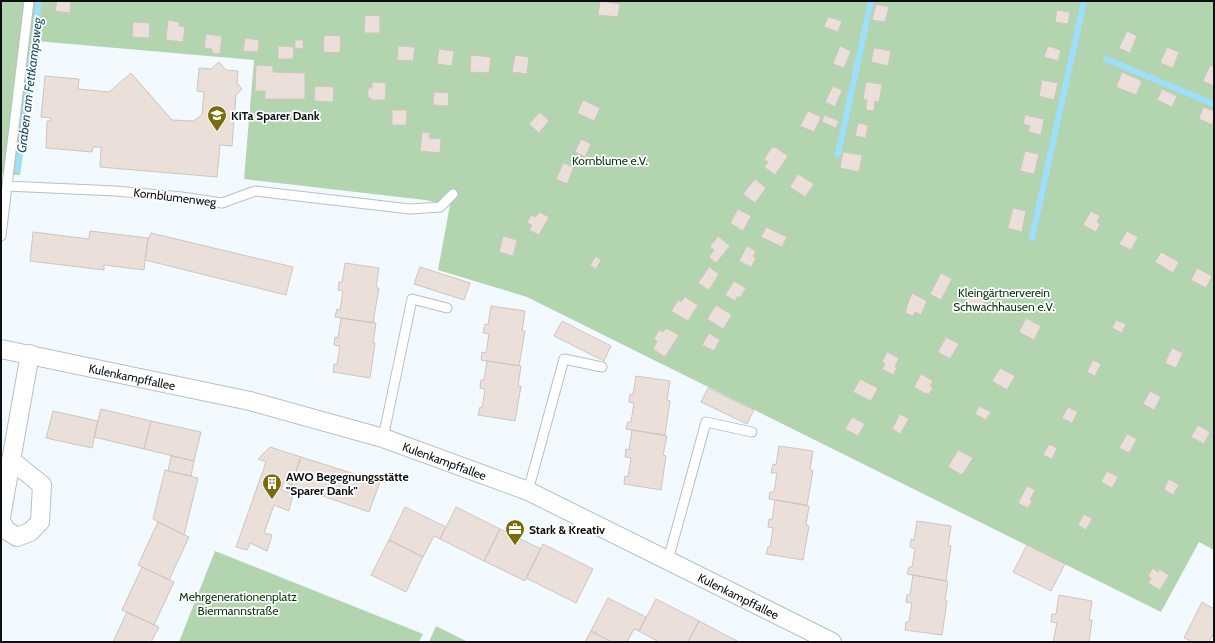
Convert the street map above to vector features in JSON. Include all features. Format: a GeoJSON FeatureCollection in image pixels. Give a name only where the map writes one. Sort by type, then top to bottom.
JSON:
{"type":"FeatureCollection","features":[{"type":"Feature","properties":{"kind":"street","name":"Kulenkampffallee"},"geometry":{"type":"LineString","coordinates":[[1,349],[250,401],[383,438],[528,491],[832,642]]}},
{"type":"Feature","properties":{"kind":"street"},"geometry":{"type":"LineString","coordinates":[[1,517],[30,354]]}},
{"type":"Feature","properties":{"kind":"street"},"geometry":{"type":"LineString","coordinates":[[1,521],[6,530],[17,537],[30,532],[40,522],[42,485],[11,460]]}},
{"type":"Feature","properties":{"kind":"lane"},"geometry":{"type":"LineString","coordinates":[[1,236],[29,1]]}},
{"type":"Feature","properties":{"kind":"lane","name":"Kornblumenweg"},"geometry":{"type":"LineString","coordinates":[[8,186],[123,192],[182,197],[222,203],[255,192],[261,192],[410,209],[440,207],[453,194]]}},
{"type":"Feature","properties":{"kind":"lane"},"geometry":{"type":"LineString","coordinates":[[383,438],[412,299],[446,308]]}},
{"type":"Feature","properties":{"kind":"lane"},"geometry":{"type":"LineString","coordinates":[[528,491],[564,359],[602,367]]}},
{"type":"Feature","properties":{"kind":"lane"},"geometry":{"type":"LineString","coordinates":[[668,560],[706,422],[752,432]]}},
{"type":"Feature","properties":{"kind":"green space"},"geometry":{"type":"Polygon","coordinates":[[[1,1],[1214,1],[1214,550],[1199,542],[1161,612],[527,297],[438,270],[450,205],[425,200],[244,179],[254,60],[36,41],[20,175],[1,174],[1,1]]]}},
{"type":"Feature","properties":{"kind":"green space","name":"Mehrgenerationenplatz Biermannstraße"},"geometry":{"type":"Polygon","coordinates":[[[215,551],[423,634],[419,642],[179,642],[215,551]]]}},
{"type":"Feature","properties":{"kind":"green space"},"geometry":{"type":"Polygon","coordinates":[[[436,626],[468,642],[429,642],[436,626]]]}},
{"type":"Feature","properties":{"kind":"building"},"geometry":{"type":"Polygon","coordinates":[[[57,1],[71,1],[70,13],[55,11],[57,1]]]}},
{"type":"Feature","properties":{"kind":"building"},"geometry":{"type":"Polygon","coordinates":[[[600,1],[620,4],[618,17],[598,15],[600,1]]]}},
{"type":"Feature","properties":{"kind":"building"},"geometry":{"type":"Polygon","coordinates":[[[876,4],[889,7],[885,22],[872,20],[876,4]]]}},
{"type":"Feature","properties":{"kind":"building"},"geometry":{"type":"Polygon","coordinates":[[[1057,10],[1070,12],[1068,24],[1055,22],[1057,10]]]}},
{"type":"Feature","properties":{"kind":"building"},"geometry":{"type":"Polygon","coordinates":[[[365,15],[380,16],[380,33],[364,33],[365,15]]]}},
{"type":"Feature","properties":{"kind":"building"},"geometry":{"type":"Polygon","coordinates":[[[828,17],[842,21],[838,32],[824,27],[828,17]]]}},
{"type":"Feature","properties":{"kind":"building"},"geometry":{"type":"Polygon","coordinates":[[[168,20],[179,22],[179,26],[185,27],[183,42],[166,40],[168,20]]]}},
{"type":"Feature","properties":{"kind":"building"},"geometry":{"type":"Polygon","coordinates":[[[133,22],[150,23],[149,38],[132,37],[133,22]]]}},
{"type":"Feature","properties":{"kind":"building"},"geometry":{"type":"Polygon","coordinates":[[[1127,31],[1137,36],[1130,53],[1119,48],[1127,31]]]}},
{"type":"Feature","properties":{"kind":"building"},"geometry":{"type":"Polygon","coordinates":[[[206,34],[222,36],[220,54],[212,53],[212,49],[204,48],[206,34]]]}},
{"type":"Feature","properties":{"kind":"building"},"geometry":{"type":"Polygon","coordinates":[[[324,35],[341,36],[340,53],[323,52],[324,35]]]}},
{"type":"Feature","properties":{"kind":"building"},"geometry":{"type":"Polygon","coordinates":[[[245,38],[259,40],[258,52],[243,51],[245,38]]]}},
{"type":"Feature","properties":{"kind":"building"},"geometry":{"type":"Polygon","coordinates":[[[295,40],[303,40],[303,49],[295,48],[295,40]]]}},
{"type":"Feature","properties":{"kind":"building"},"geometry":{"type":"Polygon","coordinates":[[[278,46],[294,47],[293,59],[278,59],[278,46]]]}},
{"type":"Feature","properties":{"kind":"building"},"geometry":{"type":"Polygon","coordinates":[[[398,46],[415,47],[413,61],[397,60],[398,46]]]}},
{"type":"Feature","properties":{"kind":"building"},"geometry":{"type":"Polygon","coordinates":[[[840,46],[851,51],[844,68],[833,64],[840,46]]]}},
{"type":"Feature","properties":{"kind":"building"},"geometry":{"type":"Polygon","coordinates":[[[1048,46],[1061,50],[1058,61],[1044,57],[1048,46]]]}},
{"type":"Feature","properties":{"kind":"building"},"geometry":{"type":"Polygon","coordinates":[[[1167,47],[1179,52],[1173,68],[1160,63],[1167,47]]]}},
{"type":"Feature","properties":{"kind":"building"},"geometry":{"type":"Polygon","coordinates":[[[874,48],[891,51],[888,66],[871,62],[874,48]]]}},
{"type":"Feature","properties":{"kind":"building"},"geometry":{"type":"Polygon","coordinates":[[[439,49],[454,51],[452,66],[437,64],[439,49]]]}},
{"type":"Feature","properties":{"kind":"building"},"geometry":{"type":"Polygon","coordinates":[[[471,55],[491,57],[489,73],[470,72],[471,55]]]}},
{"type":"Feature","properties":{"kind":"building"},"geometry":{"type":"Polygon","coordinates":[[[515,55],[529,57],[527,74],[512,72],[515,55]]]}},
{"type":"Feature","properties":{"kind":"building"},"geometry":{"type":"Polygon","coordinates":[[[219,62],[226,70],[238,71],[237,83],[242,89],[236,95],[232,146],[220,145],[217,177],[100,167],[101,147],[93,147],[92,152],[46,148],[47,121],[51,121],[51,118],[41,117],[45,76],[79,79],[78,89],[109,92],[131,73],[172,120],[193,121],[202,115],[204,92],[197,91],[199,68],[211,69],[219,62]]]}},
{"type":"Feature","properties":{"kind":"building"},"geometry":{"type":"Polygon","coordinates":[[[256,65],[273,66],[273,72],[305,73],[305,99],[265,99],[265,91],[255,91],[256,65]]]}},
{"type":"Feature","properties":{"kind":"building"},"geometry":{"type":"Polygon","coordinates":[[[1210,65],[1214,67],[1214,86],[1203,81],[1210,65]]]}},
{"type":"Feature","properties":{"kind":"building"},"geometry":{"type":"Polygon","coordinates":[[[1122,72],[1142,81],[1136,95],[1116,87],[1122,72]]]}},
{"type":"Feature","properties":{"kind":"building"},"geometry":{"type":"Polygon","coordinates":[[[1042,80],[1058,83],[1054,100],[1039,96],[1042,80]]]}},
{"type":"Feature","properties":{"kind":"building"},"geometry":{"type":"Polygon","coordinates":[[[372,82],[386,83],[385,100],[371,100],[371,98],[368,98],[368,88],[372,88],[372,82]]]}},
{"type":"Feature","properties":{"kind":"building"},"geometry":{"type":"Polygon","coordinates":[[[866,82],[882,84],[879,102],[875,101],[874,111],[866,110],[867,100],[863,99],[866,82]]]}},
{"type":"Feature","properties":{"kind":"building"},"geometry":{"type":"Polygon","coordinates":[[[315,86],[334,87],[333,102],[314,101],[315,86]]]}},
{"type":"Feature","properties":{"kind":"building"},"geometry":{"type":"Polygon","coordinates":[[[833,86],[842,90],[835,107],[825,102],[833,86]]]}},
{"type":"Feature","properties":{"kind":"building"},"geometry":{"type":"Polygon","coordinates":[[[1162,89],[1177,96],[1172,107],[1157,100],[1162,89]]]}},
{"type":"Feature","properties":{"kind":"building"},"geometry":{"type":"Polygon","coordinates":[[[434,92],[449,93],[448,106],[433,105],[434,92]]]}},
{"type":"Feature","properties":{"kind":"building"},"geometry":{"type":"Polygon","coordinates":[[[583,100],[600,108],[594,121],[577,113],[583,100]]]}},
{"type":"Feature","properties":{"kind":"building"},"geometry":{"type":"Polygon","coordinates":[[[1203,107],[1214,111],[1213,125],[1199,119],[1203,107]]]}},
{"type":"Feature","properties":{"kind":"building"},"geometry":{"type":"Polygon","coordinates":[[[392,110],[407,110],[406,125],[392,125],[392,110]]]}},
{"type":"Feature","properties":{"kind":"building"},"geometry":{"type":"Polygon","coordinates":[[[808,111],[821,117],[814,132],[800,126],[808,111]]]}},
{"type":"Feature","properties":{"kind":"building"},"geometry":{"type":"Polygon","coordinates":[[[540,112],[549,121],[539,133],[529,124],[540,112]]]}},
{"type":"Feature","properties":{"kind":"building"},"geometry":{"type":"Polygon","coordinates":[[[824,115],[839,121],[836,128],[822,122],[824,115]]]}},
{"type":"Feature","properties":{"kind":"building"},"geometry":{"type":"Polygon","coordinates":[[[1025,115],[1044,119],[1041,135],[1028,132],[1030,126],[1023,124],[1025,115]]]}},
{"type":"Feature","properties":{"kind":"building"},"geometry":{"type":"Polygon","coordinates":[[[858,123],[868,125],[866,138],[855,136],[858,123]]]}},
{"type":"Feature","properties":{"kind":"building"},"geometry":{"type":"Polygon","coordinates":[[[422,132],[430,133],[429,138],[441,139],[440,153],[420,151],[422,132]]]}},
{"type":"Feature","properties":{"kind":"building"},"geometry":{"type":"Polygon","coordinates":[[[581,139],[591,144],[585,157],[575,152],[581,139]]]}},
{"type":"Feature","properties":{"kind":"building"},"geometry":{"type":"Polygon","coordinates":[[[772,147],[775,147],[788,156],[775,175],[764,167],[768,162],[764,159],[772,147]]]}},
{"type":"Feature","properties":{"kind":"building"},"geometry":{"type":"Polygon","coordinates":[[[1025,151],[1039,154],[1034,174],[1020,171],[1025,151]]]}},
{"type":"Feature","properties":{"kind":"building"},"geometry":{"type":"Polygon","coordinates":[[[843,152],[862,155],[859,172],[840,168],[843,152]]]}},
{"type":"Feature","properties":{"kind":"building"},"geometry":{"type":"Polygon","coordinates":[[[563,163],[574,167],[567,184],[556,179],[563,163]]]}},
{"type":"Feature","properties":{"kind":"building"},"geometry":{"type":"Polygon","coordinates":[[[798,174],[814,184],[805,197],[790,187],[798,174]]]}},
{"type":"Feature","properties":{"kind":"building"},"geometry":{"type":"Polygon","coordinates":[[[755,179],[766,188],[755,203],[743,194],[755,179]]]}},
{"type":"Feature","properties":{"kind":"building"},"geometry":{"type":"Polygon","coordinates":[[[1013,208],[1026,211],[1022,232],[1008,228],[1013,208]]]}},
{"type":"Feature","properties":{"kind":"building"},"geometry":{"type":"Polygon","coordinates":[[[738,209],[751,216],[743,231],[730,223],[738,209]]]}},
{"type":"Feature","properties":{"kind":"building"},"geometry":{"type":"Polygon","coordinates":[[[1091,211],[1100,216],[1097,222],[1100,224],[1096,232],[1083,225],[1091,211]]]}},
{"type":"Feature","properties":{"kind":"building"},"geometry":{"type":"Polygon","coordinates":[[[539,212],[549,217],[539,235],[529,230],[532,225],[527,223],[531,215],[536,217],[539,212]]]}},
{"type":"Feature","properties":{"kind":"building"},"geometry":{"type":"Polygon","coordinates":[[[766,227],[787,237],[782,247],[761,237],[766,227]]]}},
{"type":"Feature","properties":{"kind":"building"},"geometry":{"type":"Polygon","coordinates":[[[90,231],[148,238],[144,270],[104,265],[104,270],[30,261],[33,232],[89,239],[90,231]]]}},
{"type":"Feature","properties":{"kind":"building"},"geometry":{"type":"Polygon","coordinates":[[[1127,231],[1138,237],[1131,250],[1119,244],[1127,231]]]}},
{"type":"Feature","properties":{"kind":"building"},"geometry":{"type":"Polygon","coordinates":[[[151,233],[293,267],[286,295],[145,260],[148,238],[151,233]]]}},
{"type":"Feature","properties":{"kind":"building"},"geometry":{"type":"Polygon","coordinates":[[[503,236],[517,240],[513,256],[499,252],[503,236]]]}},
{"type":"Feature","properties":{"kind":"building"},"geometry":{"type":"Polygon","coordinates":[[[718,236],[730,246],[716,263],[709,257],[714,250],[710,247],[718,236]]]}},
{"type":"Feature","properties":{"kind":"building"},"geometry":{"type":"Polygon","coordinates":[[[747,246],[756,251],[753,256],[756,258],[751,267],[739,261],[747,246]]]}},
{"type":"Feature","properties":{"kind":"building"},"geometry":{"type":"Polygon","coordinates":[[[1161,252],[1179,262],[1173,273],[1155,262],[1161,252]]]}},
{"type":"Feature","properties":{"kind":"building"},"geometry":{"type":"Polygon","coordinates":[[[596,256],[601,260],[596,269],[590,265],[596,256]]]}},
{"type":"Feature","properties":{"kind":"building"},"geometry":{"type":"Polygon","coordinates":[[[345,263],[379,268],[376,288],[379,288],[373,323],[335,317],[337,309],[340,310],[343,291],[338,290],[339,282],[342,282],[345,263]]]}},
{"type":"Feature","properties":{"kind":"building"},"geometry":{"type":"Polygon","coordinates":[[[420,267],[470,283],[464,300],[414,284],[420,267]]]}},
{"type":"Feature","properties":{"kind":"building"},"geometry":{"type":"Polygon","coordinates":[[[709,267],[719,274],[709,290],[698,283],[709,267]]]}},
{"type":"Feature","properties":{"kind":"building"},"geometry":{"type":"Polygon","coordinates":[[[1197,268],[1212,276],[1206,288],[1191,280],[1197,268]]]}},
{"type":"Feature","properties":{"kind":"building"},"geometry":{"type":"Polygon","coordinates":[[[941,273],[952,279],[941,300],[930,294],[941,273]]]}},
{"type":"Feature","properties":{"kind":"building"},"geometry":{"type":"Polygon","coordinates":[[[734,281],[746,288],[740,298],[738,296],[735,301],[725,295],[734,281]]]}},
{"type":"Feature","properties":{"kind":"building"},"geometry":{"type":"Polygon","coordinates":[[[971,290],[987,298],[980,311],[964,303],[971,290]]]}},
{"type":"Feature","properties":{"kind":"building"},"geometry":{"type":"Polygon","coordinates":[[[912,293],[927,301],[921,315],[915,312],[913,316],[905,313],[912,293]]]}},
{"type":"Feature","properties":{"kind":"building"},"geometry":{"type":"Polygon","coordinates":[[[685,297],[698,305],[688,321],[671,311],[678,300],[681,302],[685,297]]]}},
{"type":"Feature","properties":{"kind":"building"},"geometry":{"type":"Polygon","coordinates":[[[716,305],[732,315],[723,329],[707,319],[716,305]]]}},
{"type":"Feature","properties":{"kind":"building"},"geometry":{"type":"Polygon","coordinates":[[[491,306],[525,311],[522,331],[525,331],[519,366],[481,360],[482,352],[486,353],[489,334],[483,333],[485,324],[488,325],[491,306]]]}},
{"type":"Feature","properties":{"kind":"building"},"geometry":{"type":"Polygon","coordinates":[[[341,318],[376,323],[370,378],[333,372],[334,364],[337,364],[340,346],[334,345],[335,337],[338,338],[341,318]]]}},
{"type":"Feature","properties":{"kind":"building"},"geometry":{"type":"Polygon","coordinates":[[[1026,318],[1041,326],[1034,340],[1019,332],[1026,318]]]}},
{"type":"Feature","properties":{"kind":"building"},"geometry":{"type":"Polygon","coordinates":[[[1116,320],[1126,324],[1122,333],[1112,328],[1116,320]]]}},
{"type":"Feature","properties":{"kind":"building"},"geometry":{"type":"Polygon","coordinates":[[[562,321],[611,346],[604,361],[554,336],[562,321]]]}},
{"type":"Feature","properties":{"kind":"building"},"geometry":{"type":"Polygon","coordinates":[[[666,328],[679,335],[665,357],[653,349],[657,341],[654,339],[659,330],[663,332],[666,328]]]}},
{"type":"Feature","properties":{"kind":"building"},"geometry":{"type":"Polygon","coordinates":[[[709,333],[720,340],[714,351],[702,345],[709,333]]]}},
{"type":"Feature","properties":{"kind":"building"},"geometry":{"type":"Polygon","coordinates":[[[946,337],[959,344],[950,359],[938,352],[946,337]]]}},
{"type":"Feature","properties":{"kind":"building"},"geometry":{"type":"Polygon","coordinates":[[[1172,348],[1183,353],[1176,368],[1165,363],[1172,348]]]}},
{"type":"Feature","properties":{"kind":"building"},"geometry":{"type":"Polygon","coordinates":[[[887,352],[899,358],[895,367],[897,368],[893,375],[882,369],[885,364],[882,362],[887,352]]]}},
{"type":"Feature","properties":{"kind":"building"},"geometry":{"type":"Polygon","coordinates":[[[1093,360],[1101,364],[1095,376],[1087,372],[1093,360]]]}},
{"type":"Feature","properties":{"kind":"building"},"geometry":{"type":"Polygon","coordinates":[[[487,361],[521,366],[518,386],[521,386],[515,421],[478,415],[480,407],[482,408],[485,389],[480,388],[481,380],[484,380],[487,361]]]}},
{"type":"Feature","properties":{"kind":"building"},"geometry":{"type":"Polygon","coordinates":[[[1000,368],[1015,376],[1007,390],[992,381],[1000,368]]]}},
{"type":"Feature","properties":{"kind":"building"},"geometry":{"type":"Polygon","coordinates":[[[921,374],[933,381],[930,386],[933,388],[929,394],[926,394],[914,387],[921,374]]]}},
{"type":"Feature","properties":{"kind":"building"},"geometry":{"type":"Polygon","coordinates":[[[636,376],[670,381],[667,400],[670,401],[665,435],[626,429],[628,422],[631,422],[634,403],[629,402],[630,394],[633,395],[636,376]]]}},
{"type":"Feature","properties":{"kind":"building"},"geometry":{"type":"Polygon","coordinates":[[[860,379],[878,388],[871,401],[853,392],[860,379]]]}},
{"type":"Feature","properties":{"kind":"building"},"geometry":{"type":"Polygon","coordinates":[[[708,388],[754,410],[747,424],[701,402],[708,388]]]}},
{"type":"Feature","properties":{"kind":"building"},"geometry":{"type":"Polygon","coordinates":[[[1150,391],[1161,397],[1154,410],[1143,404],[1150,391]]]}},
{"type":"Feature","properties":{"kind":"building"},"geometry":{"type":"Polygon","coordinates":[[[979,406],[991,412],[986,420],[975,414],[979,406]]]}},
{"type":"Feature","properties":{"kind":"building"},"geometry":{"type":"Polygon","coordinates":[[[1068,407],[1078,412],[1072,423],[1062,418],[1068,407]]]}},
{"type":"Feature","properties":{"kind":"building"},"geometry":{"type":"Polygon","coordinates":[[[101,409],[151,421],[144,449],[94,437],[101,409]]]}},
{"type":"Feature","properties":{"kind":"building"},"geometry":{"type":"Polygon","coordinates":[[[53,411],[98,421],[92,448],[46,438],[53,411]]]}},
{"type":"Feature","properties":{"kind":"building"},"geometry":{"type":"Polygon","coordinates":[[[900,414],[909,419],[900,434],[892,429],[900,414]]]}},
{"type":"Feature","properties":{"kind":"building"},"geometry":{"type":"Polygon","coordinates":[[[852,417],[865,424],[858,436],[845,429],[852,417]]]}},
{"type":"Feature","properties":{"kind":"building"},"geometry":{"type":"Polygon","coordinates":[[[151,421],[201,432],[194,461],[144,449],[151,421]]]}},
{"type":"Feature","properties":{"kind":"building"},"geometry":{"type":"Polygon","coordinates":[[[1198,425],[1210,432],[1204,444],[1191,437],[1198,425]]]}},
{"type":"Feature","properties":{"kind":"building"},"geometry":{"type":"Polygon","coordinates":[[[632,430],[667,436],[663,455],[666,456],[661,490],[624,484],[625,476],[628,477],[631,458],[625,457],[626,449],[629,450],[632,430]]]}},
{"type":"Feature","properties":{"kind":"building"},"geometry":{"type":"Polygon","coordinates":[[[1127,434],[1137,439],[1129,453],[1119,448],[1127,434]]]}},
{"type":"Feature","properties":{"kind":"building"},"geometry":{"type":"Polygon","coordinates":[[[1049,444],[1057,448],[1052,459],[1043,455],[1049,444]]]}},
{"type":"Feature","properties":{"kind":"building"},"geometry":{"type":"Polygon","coordinates":[[[779,446],[813,451],[810,470],[813,471],[807,505],[769,499],[770,492],[774,492],[777,473],[771,473],[773,464],[776,465],[779,446]]]}},
{"type":"Feature","properties":{"kind":"building","name":"AWO Begegnungsstätte \"Sparer Dank\""},"geometry":{"type":"Polygon","coordinates":[[[270,447],[301,457],[291,485],[284,481],[281,490],[293,494],[289,511],[274,505],[264,533],[272,535],[267,551],[250,543],[247,550],[236,547],[266,462],[258,459],[270,447]]]}},
{"type":"Feature","properties":{"kind":"building"},"geometry":{"type":"Polygon","coordinates":[[[958,450],[973,458],[962,475],[948,467],[958,450]]]}},
{"type":"Feature","properties":{"kind":"building"},"geometry":{"type":"Polygon","coordinates":[[[171,456],[194,461],[191,476],[168,471],[171,456]]]}},
{"type":"Feature","properties":{"kind":"building"},"geometry":{"type":"Polygon","coordinates":[[[301,457],[380,482],[369,512],[291,485],[301,457]]]}},
{"type":"Feature","properties":{"kind":"building"},"geometry":{"type":"Polygon","coordinates":[[[165,470],[198,478],[184,535],[153,519],[165,470]]]}},
{"type":"Feature","properties":{"kind":"building"},"geometry":{"type":"Polygon","coordinates":[[[1107,471],[1118,477],[1112,488],[1101,482],[1107,471]]]}},
{"type":"Feature","properties":{"kind":"building"},"geometry":{"type":"Polygon","coordinates":[[[1169,479],[1179,485],[1173,495],[1164,489],[1169,479]]]}},
{"type":"Feature","properties":{"kind":"building"},"geometry":{"type":"Polygon","coordinates":[[[1027,486],[1035,490],[1028,508],[1018,503],[1027,486]]]}},
{"type":"Feature","properties":{"kind":"building"},"geometry":{"type":"Polygon","coordinates":[[[775,500],[809,506],[806,525],[809,526],[803,560],[766,554],[768,547],[770,547],[773,528],[768,527],[769,519],[772,520],[775,500]]]}},
{"type":"Feature","properties":{"kind":"building"},"geometry":{"type":"Polygon","coordinates":[[[405,507],[446,527],[440,539],[434,536],[423,557],[389,540],[405,507]]]}},
{"type":"Feature","properties":{"kind":"building"},"geometry":{"type":"Polygon","coordinates":[[[456,507],[500,529],[484,561],[440,539],[456,507]]]}},
{"type":"Feature","properties":{"kind":"building"},"geometry":{"type":"Polygon","coordinates":[[[1084,514],[1092,519],[1086,530],[1078,525],[1084,514]]]}},
{"type":"Feature","properties":{"kind":"building"},"geometry":{"type":"Polygon","coordinates":[[[917,521],[951,526],[948,545],[951,546],[946,581],[907,574],[909,567],[912,567],[915,549],[910,547],[911,539],[914,540],[917,521]]]}},
{"type":"Feature","properties":{"kind":"building"},"geometry":{"type":"Polygon","coordinates":[[[158,522],[189,537],[169,580],[138,565],[158,522]]]}},
{"type":"Feature","properties":{"kind":"building"},"geometry":{"type":"Polygon","coordinates":[[[500,529],[541,549],[525,581],[484,561],[500,529]]]}},
{"type":"Feature","properties":{"kind":"building"},"geometry":{"type":"Polygon","coordinates":[[[389,540],[423,557],[406,592],[371,575],[389,540]]]}},
{"type":"Feature","properties":{"kind":"building"},"geometry":{"type":"Polygon","coordinates":[[[543,544],[593,569],[576,603],[526,578],[543,544]]]}},
{"type":"Feature","properties":{"kind":"building"},"geometry":{"type":"Polygon","coordinates":[[[1027,545],[1065,564],[1051,591],[1013,572],[1027,545]]]}},
{"type":"Feature","properties":{"kind":"building"},"geometry":{"type":"Polygon","coordinates":[[[142,567],[174,582],[154,625],[122,610],[142,567]]]}},
{"type":"Feature","properties":{"kind":"building"},"geometry":{"type":"Polygon","coordinates":[[[1153,568],[1158,572],[1159,569],[1169,575],[1160,590],[1148,583],[1151,578],[1148,576],[1153,568]]]}},
{"type":"Feature","properties":{"kind":"building"},"geometry":{"type":"Polygon","coordinates":[[[913,575],[948,581],[945,600],[947,601],[942,635],[905,630],[906,622],[909,622],[912,603],[906,602],[907,595],[910,595],[913,575]]]}},
{"type":"Feature","properties":{"kind":"building"},"geometry":{"type":"Polygon","coordinates":[[[1059,595],[1092,601],[1089,620],[1092,620],[1089,642],[1053,642],[1057,623],[1051,622],[1052,614],[1056,614],[1059,595]]]}},
{"type":"Feature","properties":{"kind":"building"},"geometry":{"type":"Polygon","coordinates":[[[608,598],[646,617],[639,631],[634,629],[627,642],[612,642],[591,631],[608,598]]]}},
{"type":"Feature","properties":{"kind":"building"},"geometry":{"type":"Polygon","coordinates":[[[656,599],[699,621],[688,642],[659,642],[639,631],[656,599]]]}},
{"type":"Feature","properties":{"kind":"building"},"geometry":{"type":"Polygon","coordinates":[[[1202,602],[1214,609],[1214,633],[1209,642],[1188,642],[1189,640],[1184,638],[1202,602]]]}},
{"type":"Feature","properties":{"kind":"building"},"geometry":{"type":"Polygon","coordinates":[[[127,612],[159,627],[151,642],[113,642],[127,612]]]}},
{"type":"Feature","properties":{"kind":"building"},"geometry":{"type":"Polygon","coordinates":[[[699,621],[739,642],[688,642],[699,621]]]}},
{"type":"Feature","properties":{"kind":"building"},"geometry":{"type":"Polygon","coordinates":[[[591,631],[612,642],[585,642],[591,631]]]}},
{"type":"Feature","properties":{"kind":"waterway","name":"Graben am Fettkampsweg"},"geometry":{"type":"LineString","coordinates":[[18,169],[39,1]]}},
{"type":"Feature","properties":{"kind":"waterway"},"geometry":{"type":"LineString","coordinates":[[838,154],[871,1]]}},
{"type":"Feature","properties":{"kind":"waterway"},"geometry":{"type":"LineString","coordinates":[[1032,238],[1084,1]]}},
{"type":"Feature","properties":{"kind":"waterway"},"geometry":{"type":"LineString","coordinates":[[1106,59],[1214,104]]}},
{"type":"Feature","properties":{"kind":"place","name":"KiTa Sparer Dank"},"geometry":{"type":"Point","coordinates":[217,132]}},
{"type":"Feature","properties":{"kind":"place","name":"AWO Begegnungsstätte \"Sparer Dank\""},"geometry":{"type":"Point","coordinates":[272,500]}},
{"type":"Feature","properties":{"kind":"place","name":"Stark & Kreativ"},"geometry":{"type":"Point","coordinates":[515,546]}},
{"type":"Feature","properties":{"kind":"park label","name":"Kornblume e.V."},"geometry":{"type":"Point","coordinates":[610,160]}},
{"type":"Feature","properties":{"kind":"park label","name":"Kleingärtnerverein Schwachhausen e.V."},"geometry":{"type":"Point","coordinates":[1004,299]}}]}
